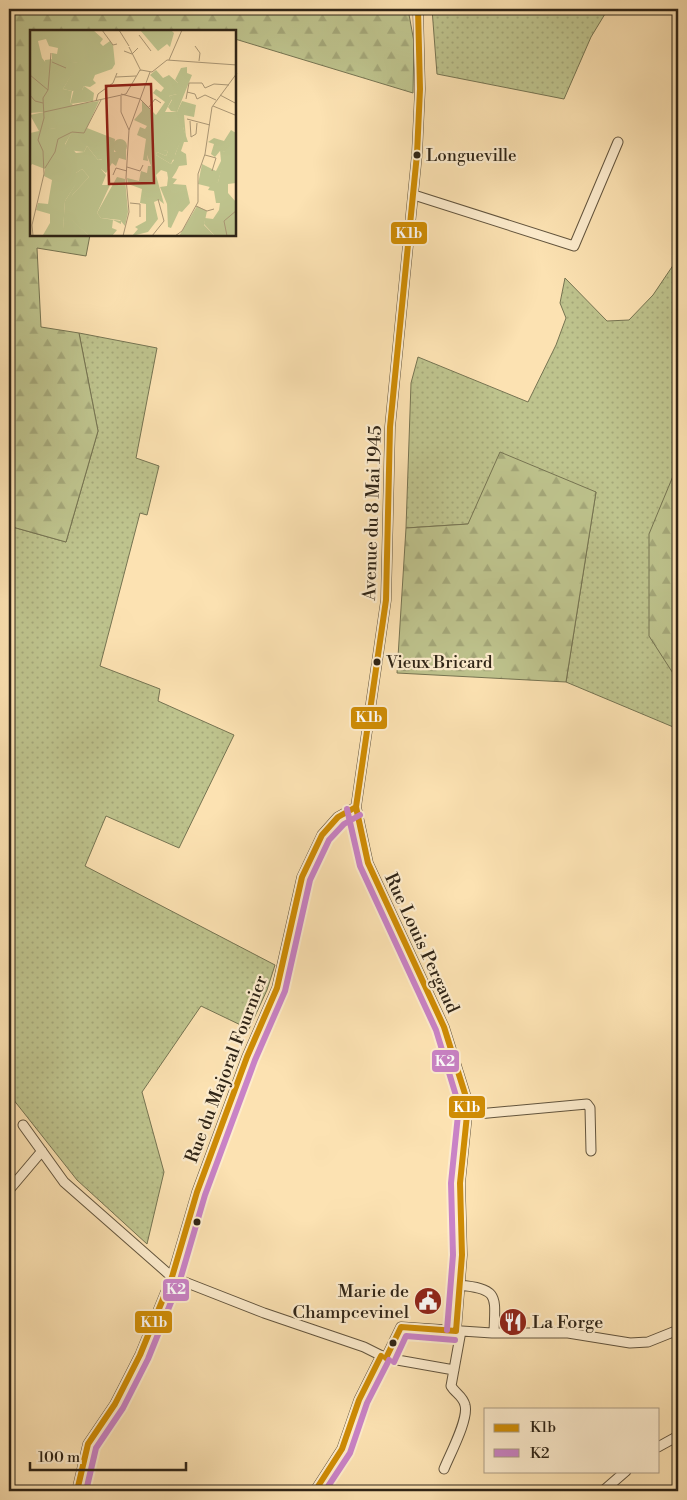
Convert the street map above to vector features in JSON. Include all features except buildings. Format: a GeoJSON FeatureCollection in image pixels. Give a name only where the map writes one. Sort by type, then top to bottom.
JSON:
{"type":"FeatureCollection","features":[{"type":"Feature","properties":{"kind":"street","name":"Avenue du 8 Mai 1945"},"geometry":{"type":"LineString","coordinates":[[356,807],[386,600],[390,427],[414,196],[420,89],[418,9]]}},
{"type":"Feature","properties":{"kind":"street"},"geometry":{"type":"LineString","coordinates":[[414,196],[574,246],[618,142]]}},
{"type":"Feature","properties":{"kind":"street","name":"Rue Louis Pergaud"},"geometry":{"type":"LineString","coordinates":[[356,807],[363,847],[374,880],[444,1026],[466,1097],[467,1115],[460,1183],[462,1255],[458,1331],[451,1386],[455,1393],[461,1397],[465,1406],[465,1416],[444,1469]]}},
{"type":"Feature","properties":{"kind":"street","name":"Rue du Majoral Fournier"},"geometry":{"type":"LineString","coordinates":[[77,1491],[88,1444],[115,1404],[140,1355],[172,1277],[200,1183],[247,1058],[277,988],[302,876],[322,835],[338,817],[356,807]]}},
{"type":"Feature","properties":{"kind":"street"},"geometry":{"type":"LineString","coordinates":[[467,1115],[587,1104],[590,1108],[591,1151]]}},
{"type":"Feature","properties":{"kind":"street"},"geometry":{"type":"LineString","coordinates":[[23,1125],[64,1182],[172,1277],[384,1357],[454,1370]]}},
{"type":"Feature","properties":{"kind":"street"},"geometry":{"type":"LineString","coordinates":[[9,1189],[42,1151]]}},
{"type":"Feature","properties":{"kind":"street"},"geometry":{"type":"LineString","coordinates":[[460,1285],[483,1287],[492,1295],[494,1301],[494,1333]]}},
{"type":"Feature","properties":{"kind":"street"},"geometry":{"type":"LineString","coordinates":[[315,1491],[342,1449],[359,1400],[401,1327],[494,1333],[568,1333],[630,1342],[648,1342],[678,1330]]}},
{"type":"Feature","properties":{"kind":"street"},"geometry":{"type":"LineString","coordinates":[[660,1446],[678,1436]]}},
{"type":"Feature","properties":{"kind":"street"},"geometry":{"type":"LineString","coordinates":[[603,1491],[625,1472]]}},
{"type":"Feature","properties":{"kind":"green space"},"geometry":{"type":"Polygon","coordinates":[[[9,9],[408,9],[414,42],[413,93],[236,39],[236,30],[30,30],[30,236],[90,236],[86,256],[37,248],[41,327],[79,333],[98,431],[66,542],[9,526],[9,9]]]}},
{"type":"Feature","properties":{"kind":"green space"},"geometry":{"type":"Polygon","coordinates":[[[432,9],[608,9],[591,37],[564,99],[437,74],[432,9]]]}},
{"type":"Feature","properties":{"kind":"green space"},"geometry":{"type":"Polygon","coordinates":[[[678,258],[678,729],[566,682],[596,492],[468,524],[406,528],[411,383],[418,357],[528,402],[556,345],[566,318],[560,303],[565,278],[607,321],[629,320],[653,295],[678,258]]]}},
{"type":"Feature","properties":{"kind":"green space"},"geometry":{"type":"Polygon","coordinates":[[[79,333],[157,348],[136,458],[159,466],[147,515],[140,513],[100,666],[160,689],[158,701],[234,735],[179,848],[106,816],[85,866],[275,965],[267,990],[249,1029],[201,1006],[142,1092],[164,1172],[147,1244],[77,1180],[9,1094],[9,526],[66,542],[98,431],[79,333]]]}},
{"type":"Feature","properties":{"kind":"green space"},"geometry":{"type":"Polygon","coordinates":[[[500,452],[596,492],[566,682],[397,673],[406,528],[468,524],[500,452]]]}},
{"type":"Feature","properties":{"kind":"green space"},"geometry":{"type":"Polygon","coordinates":[[[678,464],[678,681],[649,636],[649,534],[678,464]]]}},
{"type":"Feature","properties":{"kind":"transit line","name":"K1b"},"geometry":{"type":"LineString","coordinates":[[418,9],[420,89],[417,154],[390,427],[386,600],[356,807],[368,863],[444,1027],[466,1097],[467,1115],[460,1183],[462,1255],[456,1331]]}},
{"type":"Feature","properties":{"kind":"transit line","name":"K1b"},"geometry":{"type":"LineString","coordinates":[[77,1491],[88,1444],[115,1404],[140,1355],[172,1277],[197,1192],[247,1057],[277,988],[302,877],[322,835],[338,817],[356,807]]}},
{"type":"Feature","properties":{"kind":"transit line","name":"K2"},"geometry":{"type":"LineString","coordinates":[[347,809],[360,866],[436,1030],[457,1099],[458,1115],[451,1183],[453,1255],[447,1330]]}},
{"type":"Feature","properties":{"kind":"transit line","name":"K2"},"geometry":{"type":"LineString","coordinates":[[86,1491],[96,1448],[123,1408],[148,1359],[180,1280],[205,1195],[255,1060],[285,991],[310,880],[329,840],[344,824],[360,815]]}},
{"type":"Feature","properties":{"kind":"transit line","name":"K1b"},"geometry":{"type":"LineString","coordinates":[[386,1358],[401,1327],[456,1331]]}},
{"type":"Feature","properties":{"kind":"transit line","name":"K2"},"geometry":{"type":"LineString","coordinates":[[394,1362],[406,1336],[455,1340]]}},
{"type":"Feature","properties":{"kind":"transit line","name":"K1b"},"geometry":{"type":"LineString","coordinates":[[315,1491],[342,1449],[359,1400],[381,1356]]}},
{"type":"Feature","properties":{"kind":"transit line","name":"K2"},"geometry":{"type":"LineString","coordinates":[[325,1491],[350,1453],[367,1403],[389,1360]]}},
{"type":"Feature","properties":{"kind":"place","name":"Longueville"},"geometry":{"type":"Point","coordinates":[417,155]}},
{"type":"Feature","properties":{"kind":"place","name":"Vieux Bricard"},"geometry":{"type":"Point","coordinates":[377,662]}},
{"type":"Feature","properties":{"kind":"place","name":"Marie de Champcevinel"},"geometry":{"type":"Point","coordinates":[428,1301]}},
{"type":"Feature","properties":{"kind":"place","name":"La Forge"},"geometry":{"type":"Point","coordinates":[513,1322]}}]}
